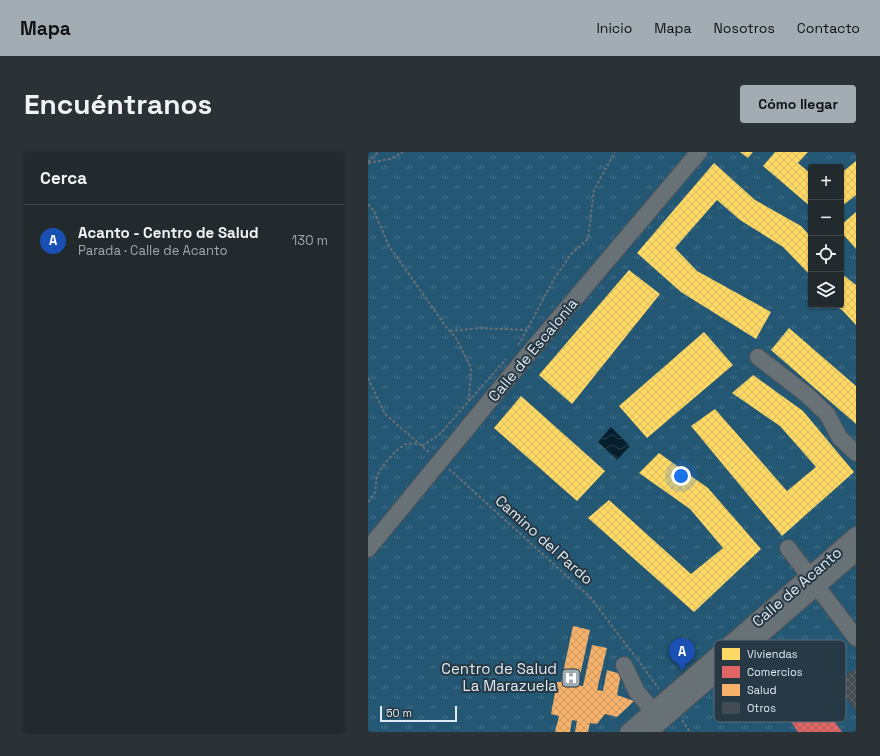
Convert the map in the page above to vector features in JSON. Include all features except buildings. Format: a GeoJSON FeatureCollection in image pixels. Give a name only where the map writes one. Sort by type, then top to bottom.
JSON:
{"type":"FeatureCollection","features":[{"type":"Feature","properties":{"kind":"street","name":"Calle de Escalonia"},"geometry":{"type":"LineString","coordinates":[[368,549],[529,353],[699,152]]}},
{"type":"Feature","properties":{"kind":"street"},"geometry":{"type":"LineString","coordinates":[[758,356],[807,395],[828,414],[840,438],[856,453]]}},
{"type":"Feature","properties":{"kind":"street","name":"Calle de Acanto"},"geometry":{"type":"LineString","coordinates":[[745,640],[813,581],[856,535]]}},
{"type":"Feature","properties":{"kind":"street"},"geometry":{"type":"LineString","coordinates":[[788,548],[856,638]]}},
{"type":"Feature","properties":{"kind":"street","name":"Calle de Acanto"},"geometry":{"type":"LineString","coordinates":[[813,581],[856,553]]}},
{"type":"Feature","properties":{"kind":"street"},"geometry":{"type":"LineString","coordinates":[[624,665],[637,692],[652,711]]}},
{"type":"Feature","properties":{"kind":"street","name":"Calle de Acanto"},"geometry":{"type":"LineString","coordinates":[[649,732],[671,704],[714,667]]}},
{"type":"Feature","properties":{"kind":"street","name":"Calle de Acanto"},"geometry":{"type":"LineString","coordinates":[[628,732],[652,711],[671,704]]}},
{"type":"Feature","properties":{"kind":"path"},"geometry":{"type":"LineString","coordinates":[[368,162],[378,152]]}},
{"type":"Feature","properties":{"kind":"path"},"geometry":{"type":"LineString","coordinates":[[368,162],[390,159],[403,152]]}},
{"type":"Feature","properties":{"kind":"path"},"geometry":{"type":"LineString","coordinates":[[516,347],[527,330],[554,278],[571,254],[588,240],[594,190],[615,152]]}},
{"type":"Feature","properties":{"kind":"path"},"geometry":{"type":"LineString","coordinates":[[368,204],[374,211],[389,246],[456,338],[471,368],[469,401]]}},
{"type":"Feature","properties":{"kind":"path"},"geometry":{"type":"LineString","coordinates":[[450,331],[479,328],[527,330]]}},
{"type":"Feature","properties":{"kind":"path"},"geometry":{"type":"LineString","coordinates":[[368,502],[376,494],[377,476],[390,457],[406,444],[421,445],[440,434],[507,357]]}},
{"type":"Feature","properties":{"kind":"path","name":"Camino del Pardo"},"geometry":{"type":"LineString","coordinates":[[368,378],[385,414],[453,472],[590,597],[671,704],[690,732]]}},
{"type":"Feature","properties":{"kind":"green space"},"geometry":{"type":"Polygon","coordinates":[[[368,152],[856,152],[856,732],[368,732],[368,152]]]}},
{"type":"Feature","properties":{"kind":"water"},"geometry":{"type":"Polygon","coordinates":[[[611,427],[630,446],[617,460],[598,442],[611,427]]]}},
{"type":"Feature","properties":{"kind":"place","name":"Acanto - Centro de Salud"},"geometry":{"type":"Point","coordinates":[682,671]}},
{"type":"Feature","properties":{"kind":"place","name":"Centro de Salud La Marazuela"},"geometry":{"type":"Point","coordinates":[571,678]}}]}
